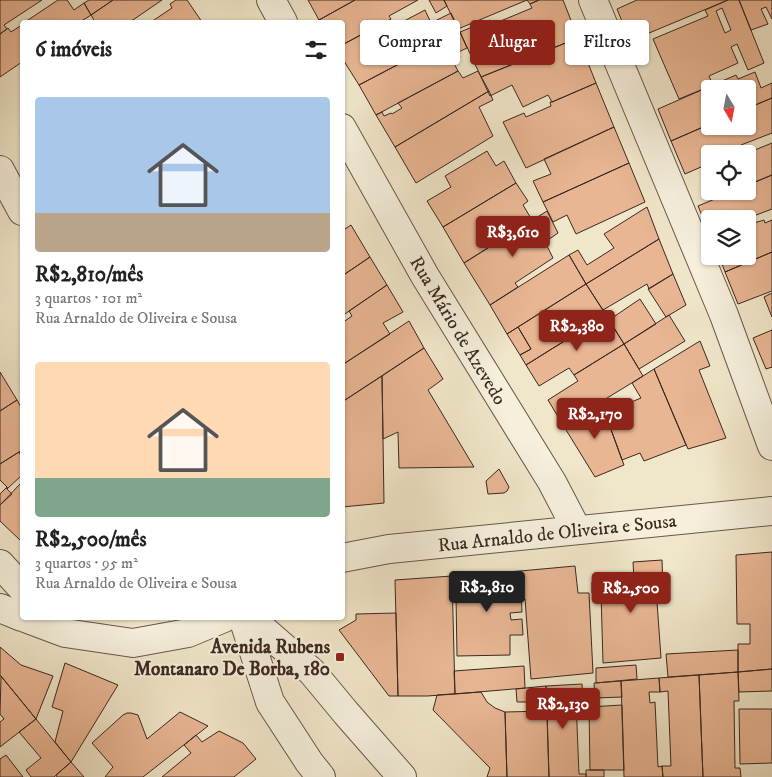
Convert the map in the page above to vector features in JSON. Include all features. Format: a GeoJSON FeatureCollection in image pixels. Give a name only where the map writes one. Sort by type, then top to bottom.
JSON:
{"type":"FeatureCollection","features":[{"type":"Feature","properties":{"kind":"street"},"geometry":{"type":"LineString","coordinates":[[271,0],[282,20]]}},
{"type":"Feature","properties":{"kind":"street"},"geometry":{"type":"LineString","coordinates":[[593,0],[724,315],[772,446]]}},
{"type":"Feature","properties":{"kind":"street","name":"Rua Mário de Azevedo"},"geometry":{"type":"LineString","coordinates":[[345,133],[425,276],[552,482],[576,530]]}},
{"type":"Feature","properties":{"kind":"street"},"geometry":{"type":"LineString","coordinates":[[0,170],[20,207]]}},
{"type":"Feature","properties":{"kind":"street","name":"Rua Arnaldo de Oliveira e Sousa"},"geometry":{"type":"LineString","coordinates":[[345,557],[389,549],[772,511]]}},
{"type":"Feature","properties":{"kind":"street"},"geometry":{"type":"LineString","coordinates":[[0,564],[20,586]]}},
{"type":"Feature","properties":{"kind":"street"},"geometry":{"type":"LineString","coordinates":[[0,608],[20,616]]}},
{"type":"Feature","properties":{"kind":"street"},"geometry":{"type":"LineString","coordinates":[[36,620],[133,643],[188,633],[219,620]]}},
{"type":"Feature","properties":{"kind":"street"},"geometry":{"type":"LineString","coordinates":[[245,620],[270,702],[309,762],[322,777]]}},
{"type":"Feature","properties":{"kind":"street"},"geometry":{"type":"LineString","coordinates":[[252,620],[312,672],[402,777]]}},
{"type":"Feature","properties":{"kind":"building"},"geometry":{"type":"Polygon","coordinates":[[[0,0],[42,0],[4,25],[7,29],[0,34],[0,0]]]}},
{"type":"Feature","properties":{"kind":"building"},"geometry":{"type":"Polygon","coordinates":[[[58,0],[67,0],[74,10],[84,3],[91,15],[83,20],[28,20],[58,0]]]}},
{"type":"Feature","properties":{"kind":"building"},"geometry":{"type":"Polygon","coordinates":[[[89,0],[113,0],[91,15],[84,3],[89,0]]]}},
{"type":"Feature","properties":{"kind":"building"},"geometry":{"type":"Polygon","coordinates":[[[113,0],[162,0],[133,20],[94,20],[91,15],[113,0]]]}},
{"type":"Feature","properties":{"kind":"building"},"geometry":{"type":"Polygon","coordinates":[[[176,0],[187,0],[201,20],[154,20],[172,8],[170,4],[176,0]]]}},
{"type":"Feature","properties":{"kind":"building"},"geometry":{"type":"Polygon","coordinates":[[[308,0],[355,0],[319,20],[308,0]]]}},
{"type":"Feature","properties":{"kind":"building"},"geometry":{"type":"Polygon","coordinates":[[[355,0],[418,0],[389,16],[391,19],[389,20],[360,20],[360,35],[345,43],[345,20],[319,20],[355,0]]]}},
{"type":"Feature","properties":{"kind":"building"},"geometry":{"type":"Polygon","coordinates":[[[429,0],[444,0],[447,6],[436,13],[429,0]]]}},
{"type":"Feature","properties":{"kind":"building"},"geometry":{"type":"Polygon","coordinates":[[[444,0],[527,0],[479,20],[470,20],[470,24],[460,28],[460,20],[454,20],[444,0]]]}},
{"type":"Feature","properties":{"kind":"building"},"geometry":{"type":"Polygon","coordinates":[[[527,0],[539,0],[530,4],[527,0]]]}},
{"type":"Feature","properties":{"kind":"building"},"geometry":{"type":"Polygon","coordinates":[[[539,0],[563,0],[571,20],[565,20],[565,43],[555,47],[555,20],[503,20],[532,8],[530,4],[539,0]]]}},
{"type":"Feature","properties":{"kind":"building"},"geometry":{"type":"Polygon","coordinates":[[[637,0],[728,0],[649,33],[649,20],[621,20],[617,9],[637,0]]]}},
{"type":"Feature","properties":{"kind":"building"},"geometry":{"type":"Polygon","coordinates":[[[728,0],[739,0],[764,63],[748,70],[737,44],[731,47],[738,63],[709,76],[711,80],[701,80],[701,90],[679,99],[653,39],[708,16],[705,10],[728,0]],[[722,8],[716,11],[725,33],[731,30],[722,8]]]}},
{"type":"Feature","properties":{"kind":"building"},"geometry":{"type":"Polygon","coordinates":[[[739,0],[772,0],[772,19],[766,7],[761,9],[768,24],[751,30],[739,0]]]}},
{"type":"Feature","properties":{"kind":"building"},"geometry":{"type":"Polygon","coordinates":[[[425,10],[430,20],[406,20],[425,10]]]}},
{"type":"Feature","properties":{"kind":"building"},"geometry":{"type":"Polygon","coordinates":[[[451,13],[454,20],[437,20],[451,13]]]}},
{"type":"Feature","properties":{"kind":"building"},"geometry":{"type":"Polygon","coordinates":[[[20,26],[20,63],[0,77],[0,34],[8,28],[11,32],[20,26]]]}},
{"type":"Feature","properties":{"kind":"building"},"geometry":{"type":"Polygon","coordinates":[[[470,28],[470,53],[460,32],[470,28]]]}},
{"type":"Feature","properties":{"kind":"building"},"geometry":{"type":"Polygon","coordinates":[[[460,32],[467,48],[460,51],[460,32]]]}},
{"type":"Feature","properties":{"kind":"building"},"geometry":{"type":"Polygon","coordinates":[[[360,35],[360,65],[397,65],[359,85],[345,63],[345,43],[360,35]]]}},
{"type":"Feature","properties":{"kind":"building"},"geometry":{"type":"Polygon","coordinates":[[[565,43],[565,65],[589,65],[596,83],[552,102],[548,95],[523,107],[512,85],[490,96],[481,77],[511,65],[555,65],[555,47],[565,43]]]}},
{"type":"Feature","properties":{"kind":"building"},"geometry":{"type":"Polygon","coordinates":[[[397,65],[455,65],[458,71],[376,115],[359,85],[397,65]]]}},
{"type":"Feature","properties":{"kind":"building"},"geometry":{"type":"Polygon","coordinates":[[[475,65],[511,65],[481,77],[475,65]]]}},
{"type":"Feature","properties":{"kind":"building"},"geometry":{"type":"Polygon","coordinates":[[[458,71],[463,78],[478,71],[489,91],[395,147],[376,115],[382,112],[384,116],[392,114],[402,108],[398,103],[458,71]]]}},
{"type":"Feature","properties":{"kind":"building"},"geometry":{"type":"Polygon","coordinates":[[[755,72],[761,88],[772,83],[772,98],[756,105],[756,80],[725,80],[736,75],[738,79],[755,72]]]}},
{"type":"Feature","properties":{"kind":"building"},"geometry":{"type":"Polygon","coordinates":[[[596,83],[614,127],[526,168],[503,122],[524,113],[526,117],[551,106],[550,102],[596,83]]]}},
{"type":"Feature","properties":{"kind":"building"},"geometry":{"type":"Polygon","coordinates":[[[701,90],[701,128],[671,141],[658,109],[701,90]]]}},
{"type":"Feature","properties":{"kind":"building"},"geometry":{"type":"Polygon","coordinates":[[[489,91],[493,100],[479,107],[493,136],[416,183],[395,147],[489,91]]]}},
{"type":"Feature","properties":{"kind":"building"},"geometry":{"type":"Polygon","coordinates":[[[772,98],[772,133],[741,145],[701,145],[701,167],[685,174],[671,141],[701,128],[701,135],[756,135],[756,105],[772,98]]]}},
{"type":"Feature","properties":{"kind":"building"},"geometry":{"type":"Polygon","coordinates":[[[614,127],[629,163],[543,202],[533,181],[551,174],[544,159],[614,127]]]}},
{"type":"Feature","properties":{"kind":"building"},"geometry":{"type":"Polygon","coordinates":[[[772,143],[772,175],[756,182],[756,150],[772,143]]]}},
{"type":"Feature","properties":{"kind":"building"},"geometry":{"type":"Polygon","coordinates":[[[487,151],[496,166],[504,161],[516,183],[443,227],[427,201],[451,187],[445,176],[487,151]]]}},
{"type":"Feature","properties":{"kind":"building"},"geometry":{"type":"Polygon","coordinates":[[[629,163],[645,202],[576,234],[567,215],[553,222],[543,202],[629,163]]]}},
{"type":"Feature","properties":{"kind":"building"},"geometry":{"type":"Polygon","coordinates":[[[772,175],[772,209],[756,215],[756,210],[701,210],[701,213],[698,206],[712,200],[756,200],[756,182],[772,175]]]}},
{"type":"Feature","properties":{"kind":"building"},"geometry":{"type":"Polygon","coordinates":[[[516,183],[528,201],[523,205],[532,220],[464,263],[443,227],[516,183]]]}},
{"type":"Feature","properties":{"kind":"building"},"geometry":{"type":"Polygon","coordinates":[[[647,207],[659,239],[586,284],[569,255],[578,250],[587,265],[614,248],[604,234],[647,207]]]}},
{"type":"Feature","properties":{"kind":"building"},"geometry":{"type":"Polygon","coordinates":[[[547,211],[558,233],[545,242],[553,258],[515,283],[518,287],[490,305],[464,263],[547,211]]]}},
{"type":"Feature","properties":{"kind":"building"},"geometry":{"type":"Polygon","coordinates":[[[764,220],[765,223],[772,220],[772,252],[756,259],[756,222],[764,220]]]}},
{"type":"Feature","properties":{"kind":"building"},"geometry":{"type":"Polygon","coordinates":[[[351,225],[370,257],[345,274],[345,229],[351,225]]]}},
{"type":"Feature","properties":{"kind":"building"},"geometry":{"type":"Polygon","coordinates":[[[659,239],[673,274],[649,289],[647,284],[603,310],[586,284],[659,239]]]}},
{"type":"Feature","properties":{"kind":"building"},"geometry":{"type":"Polygon","coordinates":[[[772,252],[772,291],[738,304],[725,272],[741,265],[756,265],[756,259],[772,252]]]}},
{"type":"Feature","properties":{"kind":"building"},"geometry":{"type":"Polygon","coordinates":[[[569,255],[586,284],[507,334],[490,305],[569,255]]]}},
{"type":"Feature","properties":{"kind":"building"},"geometry":{"type":"Polygon","coordinates":[[[370,257],[387,285],[345,314],[345,274],[370,257]]]}},
{"type":"Feature","properties":{"kind":"building"},"geometry":{"type":"Polygon","coordinates":[[[722,265],[741,265],[725,272],[722,265]]]}},
{"type":"Feature","properties":{"kind":"building"},"geometry":{"type":"Polygon","coordinates":[[[673,274],[686,305],[666,317],[648,289],[673,274]]]}},
{"type":"Feature","properties":{"kind":"building"},"geometry":{"type":"Polygon","coordinates":[[[586,284],[606,315],[526,365],[520,355],[531,349],[518,327],[586,284]]]}},
{"type":"Feature","properties":{"kind":"building"},"geometry":{"type":"Polygon","coordinates":[[[387,285],[403,312],[383,323],[390,334],[345,363],[345,321],[352,316],[349,311],[387,285]]]}},
{"type":"Feature","properties":{"kind":"building"},"geometry":{"type":"Polygon","coordinates":[[[772,293],[772,317],[764,297],[772,293]]]}},
{"type":"Feature","properties":{"kind":"building"},"geometry":{"type":"Polygon","coordinates":[[[640,299],[656,324],[624,344],[609,320],[640,299]]]}},
{"type":"Feature","properties":{"kind":"building"},"geometry":{"type":"Polygon","coordinates":[[[669,315],[685,341],[639,369],[624,344],[669,315]]]}},
{"type":"Feature","properties":{"kind":"building"},"geometry":{"type":"Polygon","coordinates":[[[603,317],[605,321],[609,320],[624,344],[574,375],[569,368],[539,386],[526,365],[603,317]]]}},
{"type":"Feature","properties":{"kind":"building"},"geometry":{"type":"Polygon","coordinates":[[[409,321],[424,348],[345,400],[345,363],[409,321]]]}},
{"type":"Feature","properties":{"kind":"building"},"geometry":{"type":"Polygon","coordinates":[[[518,327],[531,349],[520,355],[507,334],[518,327]]]}},
{"type":"Feature","properties":{"kind":"building"},"geometry":{"type":"Polygon","coordinates":[[[772,330],[772,367],[766,369],[753,338],[772,330]]]}},
{"type":"Feature","properties":{"kind":"building"},"geometry":{"type":"Polygon","coordinates":[[[700,341],[710,366],[699,370],[726,438],[688,449],[654,369],[700,341]]]}},
{"type":"Feature","properties":{"kind":"building"},"geometry":{"type":"Polygon","coordinates":[[[624,344],[643,376],[563,425],[548,400],[578,381],[574,375],[624,344]]]}},
{"type":"Feature","properties":{"kind":"building"},"geometry":{"type":"Polygon","coordinates":[[[424,348],[443,379],[428,390],[474,467],[399,468],[398,432],[383,439],[382,376],[424,348]]]}},
{"type":"Feature","properties":{"kind":"building"},"geometry":{"type":"Polygon","coordinates":[[[654,369],[686,445],[644,461],[640,453],[622,460],[605,413],[641,398],[632,383],[654,369]]]}},
{"type":"Feature","properties":{"kind":"building"},"geometry":{"type":"Polygon","coordinates":[[[0,372],[17,400],[0,411],[0,372]]]}},
{"type":"Feature","properties":{"kind":"building"},"geometry":{"type":"Polygon","coordinates":[[[382,376],[384,503],[345,507],[345,400],[382,376]]]}},
{"type":"Feature","properties":{"kind":"building"},"geometry":{"type":"Polygon","coordinates":[[[17,400],[20,405],[20,451],[0,464],[0,411],[17,400]]]}},
{"type":"Feature","properties":{"kind":"building"},"geometry":{"type":"Polygon","coordinates":[[[601,402],[624,465],[595,477],[563,425],[601,402]]]}},
{"type":"Feature","properties":{"kind":"building"},"geometry":{"type":"Polygon","coordinates":[[[19,452],[20,477],[7,489],[0,480],[0,464],[19,452]]]}},
{"type":"Feature","properties":{"kind":"building"},"geometry":{"type":"Polygon","coordinates":[[[499,469],[509,487],[504,493],[488,494],[486,481],[499,469]]]}},
{"type":"Feature","properties":{"kind":"building"},"geometry":{"type":"Polygon","coordinates":[[[20,484],[20,540],[0,521],[0,505],[20,484]]]}},
{"type":"Feature","properties":{"kind":"building"},"geometry":{"type":"Polygon","coordinates":[[[7,487],[12,494],[0,505],[0,494],[7,487]]]}},
{"type":"Feature","properties":{"kind":"building"},"geometry":{"type":"Polygon","coordinates":[[[772,552],[772,669],[738,672],[738,644],[750,644],[750,624],[737,624],[736,555],[772,552]]]}},
{"type":"Feature","properties":{"kind":"building"},"geometry":{"type":"Polygon","coordinates":[[[662,560],[663,589],[656,588],[661,658],[603,663],[601,593],[592,593],[592,582],[634,579],[633,562],[662,560]]]}},
{"type":"Feature","properties":{"kind":"building"},"geometry":{"type":"Polygon","coordinates":[[[575,566],[578,593],[589,593],[593,673],[531,679],[525,599],[522,601],[520,571],[575,566]]]}},
{"type":"Feature","properties":{"kind":"building"},"geometry":{"type":"Polygon","coordinates":[[[520,571],[522,612],[510,613],[511,620],[522,619],[523,635],[510,635],[510,655],[457,656],[456,596],[452,597],[452,576],[520,571]]]}},
{"type":"Feature","properties":{"kind":"building"},"geometry":{"type":"Polygon","coordinates":[[[452,576],[455,694],[398,696],[395,580],[452,576]]]}},
{"type":"Feature","properties":{"kind":"building"},"geometry":{"type":"Polygon","coordinates":[[[396,613],[398,696],[389,696],[339,630],[356,620],[356,614],[396,613]]]}},
{"type":"Feature","properties":{"kind":"building"},"geometry":{"type":"Polygon","coordinates":[[[0,647],[21,665],[53,676],[36,719],[0,675],[0,647]]]}},
{"type":"Feature","properties":{"kind":"building"},"geometry":{"type":"Polygon","coordinates":[[[738,650],[738,672],[668,677],[666,654],[738,650]]]}},
{"type":"Feature","properties":{"kind":"building"},"geometry":{"type":"Polygon","coordinates":[[[65,663],[118,685],[71,762],[55,742],[63,711],[52,707],[65,663]]]}},
{"type":"Feature","properties":{"kind":"building"},"geometry":{"type":"Polygon","coordinates":[[[636,665],[637,679],[596,683],[596,668],[636,665]]]}},
{"type":"Feature","properties":{"kind":"building"},"geometry":{"type":"Polygon","coordinates":[[[524,666],[525,688],[455,694],[454,671],[524,666]]]}},
{"type":"Feature","properties":{"kind":"building"},"geometry":{"type":"Polygon","coordinates":[[[772,669],[772,691],[739,692],[738,672],[772,669]]]}},
{"type":"Feature","properties":{"kind":"building"},"geometry":{"type":"Polygon","coordinates":[[[738,672],[739,701],[734,701],[735,768],[740,768],[741,777],[703,777],[699,675],[738,672]]]}},
{"type":"Feature","properties":{"kind":"building"},"geometry":{"type":"Polygon","coordinates":[[[699,675],[703,777],[663,777],[662,766],[671,766],[668,691],[660,692],[659,678],[699,675]]]}},
{"type":"Feature","properties":{"kind":"building"},"geometry":{"type":"Polygon","coordinates":[[[1,676],[36,719],[0,747],[0,722],[4,719],[0,714],[1,676]]]}},
{"type":"Feature","properties":{"kind":"building"},"geometry":{"type":"Polygon","coordinates":[[[659,678],[660,692],[649,692],[650,703],[655,702],[658,767],[662,766],[663,777],[624,777],[621,681],[659,678]]]}},
{"type":"Feature","properties":{"kind":"building"},"geometry":{"type":"Polygon","coordinates":[[[621,681],[622,697],[595,698],[594,683],[621,681]]]}},
{"type":"Feature","properties":{"kind":"building"},"geometry":{"type":"Polygon","coordinates":[[[582,684],[583,700],[576,700],[579,774],[586,774],[586,777],[549,777],[546,686],[582,684]]]}},
{"type":"Feature","properties":{"kind":"building"},"geometry":{"type":"Polygon","coordinates":[[[546,686],[546,702],[517,702],[516,689],[546,686]]]}},
{"type":"Feature","properties":{"kind":"building"},"geometry":{"type":"Polygon","coordinates":[[[481,692],[487,702],[505,712],[507,777],[487,777],[490,768],[433,710],[437,695],[481,692]]]}},
{"type":"Feature","properties":{"kind":"building"},"geometry":{"type":"Polygon","coordinates":[[[622,705],[624,770],[590,770],[589,707],[622,705]]]}},
{"type":"Feature","properties":{"kind":"building"},"geometry":{"type":"Polygon","coordinates":[[[739,709],[772,709],[772,763],[740,764],[739,709]]]}},
{"type":"Feature","properties":{"kind":"building"},"geometry":{"type":"Polygon","coordinates":[[[547,711],[549,777],[507,777],[505,712],[547,711]]]}},
{"type":"Feature","properties":{"kind":"building"},"geometry":{"type":"Polygon","coordinates":[[[180,712],[208,726],[143,777],[105,777],[113,767],[92,743],[123,715],[131,713],[138,715],[147,739],[180,712]]]}},
{"type":"Feature","properties":{"kind":"building"},"geometry":{"type":"Polygon","coordinates":[[[36,719],[71,762],[54,777],[31,777],[26,770],[41,758],[19,732],[36,719]]]}},
{"type":"Feature","properties":{"kind":"building"},"geometry":{"type":"Polygon","coordinates":[[[219,731],[243,743],[256,759],[234,777],[162,777],[191,753],[184,745],[196,735],[202,742],[219,731]]]}},
{"type":"Feature","properties":{"kind":"building"},"geometry":{"type":"Polygon","coordinates":[[[6,755],[23,777],[0,777],[0,759],[6,755]]]}},
{"type":"Feature","properties":{"kind":"building"},"geometry":{"type":"Polygon","coordinates":[[[71,762],[84,777],[57,777],[56,775],[71,762]]]}},
{"type":"Feature","properties":{"kind":"building"},"geometry":{"type":"Polygon","coordinates":[[[586,770],[604,770],[604,777],[586,777],[586,770]]]}},
{"type":"Feature","properties":{"kind":"place","name":"Avenida Rubens Montanaro De Borba, 180"},"geometry":{"type":"Point","coordinates":[340,657]}}]}
